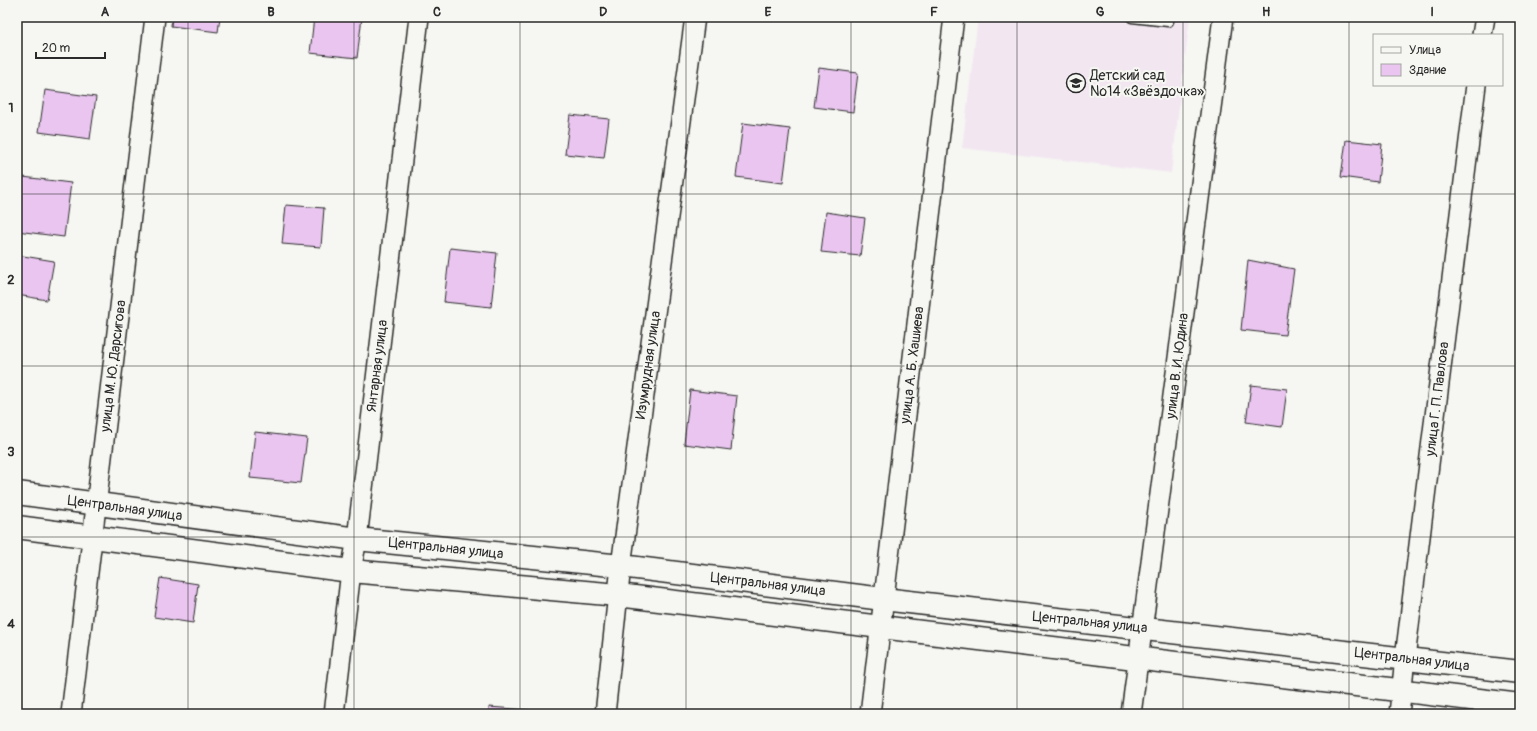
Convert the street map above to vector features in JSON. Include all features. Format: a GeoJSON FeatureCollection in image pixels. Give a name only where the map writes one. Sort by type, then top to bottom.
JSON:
{"type":"FeatureCollection","features":[{"type":"Feature","properties":{"kind":"street","name":"улица М. Ю. Дарсигова"},"geometry":{"type":"LineString","coordinates":[[71,714],[155,17]]}},
{"type":"Feature","properties":{"kind":"street","name":"Янтарная улица"},"geometry":{"type":"LineString","coordinates":[[334,714],[351,572],[357,539],[419,17]]}},
{"type":"Feature","properties":{"kind":"street","name":"Изумрудная улица"},"geometry":{"type":"LineString","coordinates":[[605,714],[618,595],[695,17]]}},
{"type":"Feature","properties":{"kind":"street","name":"улица А. Б. Хашиева"},"geometry":{"type":"LineString","coordinates":[[870,714],[879,628],[954,17]]}},
{"type":"Feature","properties":{"kind":"street","name":"улица В. И. Юдина"},"geometry":{"type":"LineString","coordinates":[[1131,714],[1223,17]]}},
{"type":"Feature","properties":{"kind":"street"},"geometry":{"type":"LineString","coordinates":[[1482,34],[1485,17]]}},
{"type":"Feature","properties":{"kind":"street","name":"улица Г. П. Павлова"},"geometry":{"type":"LineString","coordinates":[[1399,714],[1476,86]]}},
{"type":"Feature","properties":{"kind":"street","name":"Центральная улица"},"geometry":{"type":"LineString","coordinates":[[17,493],[357,539],[622,566],[883,599],[1520,672]]}},
{"type":"Feature","properties":{"kind":"street"},"geometry":{"type":"LineString","coordinates":[[17,527],[351,572],[618,595],[1520,705]]}},
{"type":"Feature","properties":{"kind":"lane"},"geometry":{"type":"LineString","coordinates":[[1132,17],[1168,21],[1169,17]]}},
{"type":"Feature","properties":{"kind":"shaded area","name":"Детский сад №14 «Звёздочка»"},"geometry":{"type":"Polygon","coordinates":[[[978,17],[1190,17],[1171,173],[962,148],[978,17]]]}},
{"type":"Feature","properties":{"kind":"building"},"geometry":{"type":"Polygon","coordinates":[[[172,17],[220,17],[218,32],[171,26],[172,17]]]}},
{"type":"Feature","properties":{"kind":"building"},"geometry":{"type":"Polygon","coordinates":[[[314,17],[362,17],[357,58],[310,53],[314,17]]]}},
{"type":"Feature","properties":{"kind":"building"},"geometry":{"type":"Polygon","coordinates":[[[819,68],[858,73],[853,112],[814,107],[819,68]]]}},
{"type":"Feature","properties":{"kind":"building"},"geometry":{"type":"Polygon","coordinates":[[[45,90],[96,97],[90,139],[39,132],[45,90]]]}},
{"type":"Feature","properties":{"kind":"building"},"geometry":{"type":"Polygon","coordinates":[[[570,115],[609,119],[604,158],[565,154],[570,115]]]}},
{"type":"Feature","properties":{"kind":"building"},"geometry":{"type":"Polygon","coordinates":[[[743,123],[790,129],[783,183],[736,177],[743,123]]]}},
{"type":"Feature","properties":{"kind":"building"},"geometry":{"type":"Polygon","coordinates":[[[1346,140],[1382,144],[1378,182],[1341,177],[1346,140]]]}},
{"type":"Feature","properties":{"kind":"building"},"geometry":{"type":"Polygon","coordinates":[[[23,177],[71,183],[64,237],[17,231],[23,177]]]}},
{"type":"Feature","properties":{"kind":"building"},"geometry":{"type":"Polygon","coordinates":[[[286,205],[324,208],[321,247],[282,244],[286,205]]]}},
{"type":"Feature","properties":{"kind":"building"},"geometry":{"type":"Polygon","coordinates":[[[826,212],[865,218],[860,256],[821,252],[826,212]]]}},
{"type":"Feature","properties":{"kind":"building"},"geometry":{"type":"Polygon","coordinates":[[[450,248],[497,253],[491,307],[444,302],[450,248]]]}},
{"type":"Feature","properties":{"kind":"building"},"geometry":{"type":"Polygon","coordinates":[[[17,255],[54,261],[47,300],[17,295],[17,255]]]}},
{"type":"Feature","properties":{"kind":"building"},"geometry":{"type":"Polygon","coordinates":[[[1248,260],[1294,269],[1285,335],[1241,330],[1248,260]]]}},
{"type":"Feature","properties":{"kind":"building"},"geometry":{"type":"Polygon","coordinates":[[[1251,385],[1287,389],[1282,427],[1246,422],[1251,385]]]}},
{"type":"Feature","properties":{"kind":"building"},"geometry":{"type":"Polygon","coordinates":[[[690,390],[737,396],[731,450],[684,444],[690,390]]]}},
{"type":"Feature","properties":{"kind":"building"},"geometry":{"type":"Polygon","coordinates":[[[255,432],[307,438],[301,483],[250,478],[255,432]]]}},
{"type":"Feature","properties":{"kind":"building"},"geometry":{"type":"Polygon","coordinates":[[[160,578],[198,584],[193,623],[154,617],[160,578]]]}},
{"type":"Feature","properties":{"kind":"building"},"geometry":{"type":"Polygon","coordinates":[[[489,707],[528,710],[528,714],[489,714],[489,707]]]}},
{"type":"Feature","properties":{"kind":"place","name":"Детский сад №14 «Звёздочка»"},"geometry":{"type":"Point","coordinates":[1076,83]}}]}
